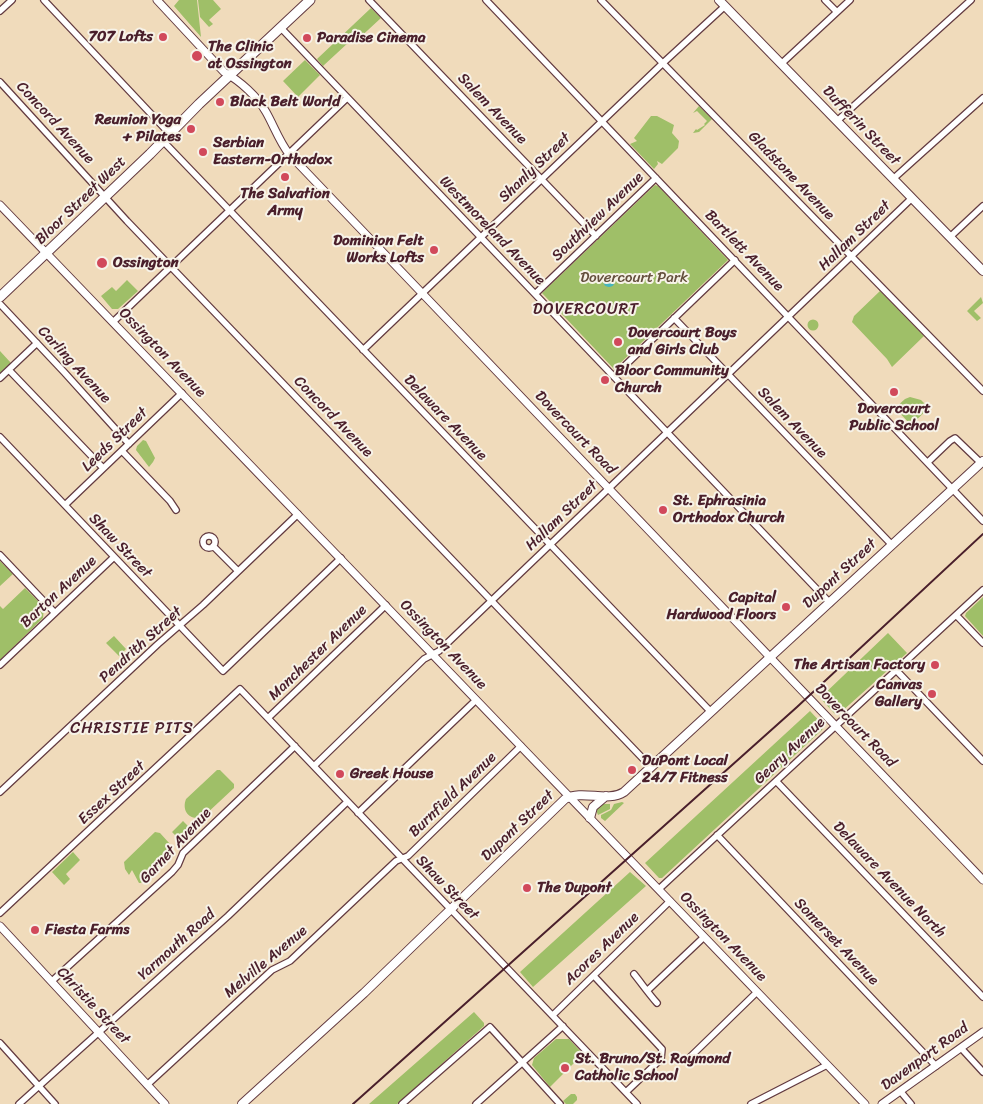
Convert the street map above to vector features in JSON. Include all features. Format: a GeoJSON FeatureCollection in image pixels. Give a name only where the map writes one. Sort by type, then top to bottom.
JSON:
{"type":"FeatureCollection","features":[{"type":"Feature","properties":{"kind":"main road","name":"Bloor Street West"},"geometry":{"type":"LineString","coordinates":[[0,297],[310,0]]}},
{"type":"Feature","properties":{"kind":"main road","name":"Dufferin Street"},"geometry":{"type":"LineString","coordinates":[[719,0],[983,271]]}},
{"type":"Feature","properties":{"kind":"main road","name":"Dupont Street"},"geometry":{"type":"LineString","coordinates":[[242,1104],[350,1007],[547,815],[569,796],[620,795],[624,792],[982,462]]}},
{"type":"Feature","properties":{"kind":"main road"},"geometry":{"type":"LineString","coordinates":[[590,818],[593,806],[606,796]]}},
{"type":"Feature","properties":{"kind":"street"},"geometry":{"type":"LineString","coordinates":[[0,11],[12,0]]}},
{"type":"Feature","properties":{"kind":"street","name":"Delaware Avenue"},"geometry":{"type":"LineString","coordinates":[[44,0],[229,210],[711,712]]}},
{"type":"Feature","properties":{"kind":"street","name":"Dovercourt Road"},"geometry":{"type":"LineString","coordinates":[[157,0],[224,72],[246,89],[265,110],[288,154],[983,880]]}},
{"type":"Feature","properties":{"kind":"street","name":"Salem Avenue"},"geometry":{"type":"LineString","coordinates":[[370,0],[596,236]]}},
{"type":"Feature","properties":{"kind":"street","name":"Bartlett Avenue"},"geometry":{"type":"LineString","coordinates":[[486,0],[983,521]]}},
{"type":"Feature","properties":{"kind":"street","name":"Gladstone Avenue"},"geometry":{"type":"LineString","coordinates":[[601,0],[983,391]]}},
{"type":"Feature","properties":{"kind":"street"},"geometry":{"type":"LineString","coordinates":[[825,0],[837,12]]}},
{"type":"Feature","properties":{"kind":"street"},"geometry":{"type":"LineString","coordinates":[[781,64],[850,0]]}},
{"type":"Feature","properties":{"kind":"street"},"geometry":{"type":"LineString","coordinates":[[837,122],[971,0]]}},
{"type":"Feature","properties":{"kind":"street","name":"Shanly Street"},"geometry":{"type":"LineString","coordinates":[[363,350],[725,6]]}},
{"type":"Feature","properties":{"kind":"street","name":"Westmoreland Avenue"},"geometry":{"type":"LineString","coordinates":[[281,28],[830,602]]}},
{"type":"Feature","properties":{"kind":"street","name":"Concord Avenue"},"geometry":{"type":"LineString","coordinates":[[0,82],[171,267],[651,767]]}},
{"type":"Feature","properties":{"kind":"street"},"geometry":{"type":"LineString","coordinates":[[113,322],[347,98]]}},
{"type":"Feature","properties":{"kind":"street"},"geometry":{"type":"LineString","coordinates":[[894,179],[983,98]]}},
{"type":"Feature","properties":{"kind":"street","name":"Southview Avenue"},"geometry":{"type":"LineString","coordinates":[[535,294],[656,178]]}},
{"type":"Feature","properties":{"kind":"street","name":"Hallam Street"},"geometry":{"type":"LineString","coordinates":[[314,766],[424,660],[439,651],[912,198]]}},
{"type":"Feature","properties":{"kind":"street","name":"Ossington Avenue"},"geometry":{"type":"LineString","coordinates":[[0,206],[434,654],[864,1104]]}},
{"type":"Feature","properties":{"kind":"street"},"geometry":{"type":"LineString","coordinates":[[950,237],[983,206]]}},
{"type":"Feature","properties":{"kind":"street"},"geometry":{"type":"LineString","coordinates":[[614,376],[735,260]]}},
{"type":"Feature","properties":{"kind":"street","name":"Carling Avenue"},"geometry":{"type":"LineString","coordinates":[[0,304],[129,444]]}},
{"type":"Feature","properties":{"kind":"street","name":"Salem Avenue"},"geometry":{"type":"LineString","coordinates":[[674,318],[892,545]]}},
{"type":"Feature","properties":{"kind":"street"},"geometry":{"type":"LineString","coordinates":[[0,378],[37,343]]}},
{"type":"Feature","properties":{"kind":"street"},"geometry":{"type":"LineString","coordinates":[[8,370],[103,468]]}},
{"type":"Feature","properties":{"kind":"street","name":"Leeds Street"},"geometry":{"type":"LineString","coordinates":[[65,505],[182,393]]}},
{"type":"Feature","properties":{"kind":"street","name":"Shaw Street"},"geometry":{"type":"LineString","coordinates":[[0,437],[223,671],[341,558]]}},
{"type":"Feature","properties":{"kind":"street"},"geometry":{"type":"LineString","coordinates":[[928,462],[955,438],[982,462]]}},
{"type":"Feature","properties":{"kind":"street"},"geometry":{"type":"LineString","coordinates":[[122,450],[170,501],[176,510]]}},
{"type":"Feature","properties":{"kind":"street","name":"Pendrith Street"},"geometry":{"type":"LineString","coordinates":[[0,792],[179,625],[186,621],[298,514]]}},
{"type":"Feature","properties":{"kind":"street"},"geometry":{"type":"LineString","coordinates":[[213,546],[238,571]]}},
{"type":"Feature","properties":{"kind":"street"},"geometry":{"type":"LineString","coordinates":[[0,555],[55,613]]}},
{"type":"Feature","properties":{"kind":"street","name":"Barton Avenue"},"geometry":{"type":"LineString","coordinates":[[0,665],[114,557]]}},
{"type":"Feature","properties":{"kind":"street","name":"Geary Avenue"},"geometry":{"type":"LineString","coordinates":[[658,889],[983,590]]}},
{"type":"Feature","properties":{"kind":"street","name":"Manchester Avenue"},"geometry":{"type":"LineString","coordinates":[[268,718],[386,605]]}},
{"type":"Feature","properties":{"kind":"street"},"geometry":{"type":"LineString","coordinates":[[956,615],[983,642]]}},
{"type":"Feature","properties":{"kind":"street"},"geometry":{"type":"LineString","coordinates":[[896,670],[983,761]]}},
{"type":"Feature","properties":{"kind":"street","name":"Shaw Street"},"geometry":{"type":"LineString","coordinates":[[240,689],[636,1104]]}},
{"type":"Feature","properties":{"kind":"street","name":"Essex Street"},"geometry":{"type":"LineString","coordinates":[[0,913],[240,689]]}},
{"type":"Feature","properties":{"kind":"street"},"geometry":{"type":"LineString","coordinates":[[358,813],[476,700]]}},
{"type":"Feature","properties":{"kind":"street","name":"Garnet Avenue"},"geometry":{"type":"LineString","coordinates":[[52,981],[172,872],[178,865],[183,853],[295,746]]}},
{"type":"Feature","properties":{"kind":"street","name":"Burnfield Avenue"},"geometry":{"type":"LineString","coordinates":[[401,858],[408,856],[521,746]]}},
{"type":"Feature","properties":{"kind":"street","name":"Delaware Avenue North"},"geometry":{"type":"LineString","coordinates":[[776,781],[983,996]]}},
{"type":"Feature","properties":{"kind":"street","name":"Yarmouth Road"},"geometry":{"type":"LineString","coordinates":[[19,1104],[228,916],[347,802]]}},
{"type":"Feature","properties":{"kind":"street","name":"Somerset Avenue"},"geometry":{"type":"LineString","coordinates":[[717,836],[936,1066]]}},
{"type":"Feature","properties":{"kind":"street","name":"Melville Avenue"},"geometry":{"type":"LineString","coordinates":[[147,1084],[272,970],[290,961],[401,858]]}},
{"type":"Feature","properties":{"kind":"street","name":"Acores Avenue"},"geometry":{"type":"LineString","coordinates":[[553,1015],[670,901]]}},
{"type":"Feature","properties":{"kind":"street","name":"Christie Street"},"geometry":{"type":"LineString","coordinates":[[0,926],[165,1104]]}},
{"type":"Feature","properties":{"kind":"street"},"geometry":{"type":"LineString","coordinates":[[648,990],[704,937]]}},
{"type":"Feature","properties":{"kind":"street"},"geometry":{"type":"LineString","coordinates":[[634,974],[657,1003]]}},
{"type":"Feature","properties":{"kind":"street"},"geometry":{"type":"LineString","coordinates":[[594,976],[662,1049],[661,1059],[626,1092]]}},
{"type":"Feature","properties":{"kind":"street"},"geometry":{"type":"LineString","coordinates":[[687,1060],[757,992]]}},
{"type":"Feature","properties":{"kind":"street"},"geometry":{"type":"LineString","coordinates":[[476,1104],[563,1026]]}},
{"type":"Feature","properties":{"kind":"street"},"geometry":{"type":"LineString","coordinates":[[402,1104],[490,1027],[555,1102]]}},
{"type":"Feature","properties":{"kind":"street","name":"Davenport Road"},"geometry":{"type":"LineString","coordinates":[[882,1104],[983,1032]]}},
{"type":"Feature","properties":{"kind":"street"},"geometry":{"type":"LineString","coordinates":[[0,1043],[55,1104]]}},
{"type":"Feature","properties":{"kind":"street"},"geometry":{"type":"LineString","coordinates":[[960,1048],[983,1072]]}},
{"type":"Feature","properties":{"kind":"street"},"geometry":{"type":"LineString","coordinates":[[752,1104],[827,1065]]}},
{"type":"Feature","properties":{"kind":"street"},"geometry":{"type":"LineString","coordinates":[[901,1092],[910,1104]]}},
{"type":"Feature","properties":{"kind":"green space"},"geometry":{"type":"Polygon","coordinates":[[[179,0],[197,0],[201,37],[174,6],[179,0]]]}},
{"type":"Feature","properties":{"kind":"green space"},"geometry":{"type":"Polygon","coordinates":[[[198,0],[213,0],[221,9],[209,20],[213,24],[209,27],[200,17],[198,0]]]}},
{"type":"Feature","properties":{"kind":"green space"},"geometry":{"type":"Polygon","coordinates":[[[371,8],[381,18],[355,42],[349,42],[323,66],[317,59],[371,8]]]}},
{"type":"Feature","properties":{"kind":"green space"},"geometry":{"type":"Polygon","coordinates":[[[305,60],[320,75],[298,97],[283,81],[305,60]]]}},
{"type":"Feature","properties":{"kind":"green space"},"geometry":{"type":"Polygon","coordinates":[[[699,106],[712,119],[699,132],[693,133],[696,129],[705,125],[707,121],[697,111],[693,113],[699,106]]]}},
{"type":"Feature","properties":{"kind":"green space"},"geometry":{"type":"Polygon","coordinates":[[[651,116],[657,116],[674,125],[672,133],[679,141],[678,148],[662,164],[657,161],[658,164],[654,169],[630,144],[637,141],[634,138],[651,116]]]}},
{"type":"Feature","properties":{"kind":"green space","name":"Dovercourt Park"},"geometry":{"type":"Polygon","coordinates":[[[655,185],[728,260],[614,369],[542,293],[655,185]]]}},
{"type":"Feature","properties":{"kind":"green space"},"geometry":{"type":"Polygon","coordinates":[[[127,280],[138,291],[118,309],[112,309],[101,296],[112,287],[116,291],[127,280]]]}},
{"type":"Feature","properties":{"kind":"green space"},"geometry":{"type":"Polygon","coordinates":[[[880,291],[924,336],[892,367],[887,359],[852,322],[854,316],[880,291]]]}},
{"type":"Feature","properties":{"kind":"green space"},"geometry":{"type":"Polygon","coordinates":[[[981,297],[983,303],[974,311],[981,318],[977,321],[967,311],[981,297]]]}},
{"type":"Feature","properties":{"kind":"green space"},"geometry":{"type":"Polygon","coordinates":[[[813,319],[819,325],[813,331],[807,325],[813,319]]]}},
{"type":"Feature","properties":{"kind":"green space"},"geometry":{"type":"Polygon","coordinates":[[[0,351],[11,363],[0,373],[0,351]]]}},
{"type":"Feature","properties":{"kind":"green space"},"geometry":{"type":"Polygon","coordinates":[[[910,397],[921,400],[929,408],[911,425],[895,408],[910,397]]]}},
{"type":"Feature","properties":{"kind":"green space"},"geometry":{"type":"Polygon","coordinates":[[[143,440],[146,441],[155,458],[149,467],[136,450],[143,440]]]}},
{"type":"Feature","properties":{"kind":"green space"},"geometry":{"type":"Polygon","coordinates":[[[0,561],[13,574],[0,586],[0,561]]]}},
{"type":"Feature","properties":{"kind":"green space"},"geometry":{"type":"Polygon","coordinates":[[[25,588],[44,607],[43,618],[0,660],[0,606],[3,609],[25,588]]]}},
{"type":"Feature","properties":{"kind":"green space"},"geometry":{"type":"Polygon","coordinates":[[[983,597],[983,636],[965,616],[983,597]]]}},
{"type":"Feature","properties":{"kind":"green space"},"geometry":{"type":"Polygon","coordinates":[[[888,633],[907,653],[840,713],[835,714],[820,698],[888,633]]]}},
{"type":"Feature","properties":{"kind":"green space"},"geometry":{"type":"Polygon","coordinates":[[[114,636],[126,649],[119,656],[106,643],[114,636]]]}},
{"type":"Feature","properties":{"kind":"green space"},"geometry":{"type":"Polygon","coordinates":[[[810,711],[824,726],[822,730],[662,878],[659,878],[645,863],[810,711]]]}},
{"type":"Feature","properties":{"kind":"green space"},"geometry":{"type":"Polygon","coordinates":[[[217,770],[220,770],[234,784],[234,788],[204,816],[199,818],[191,817],[186,812],[186,799],[217,770]]]}},
{"type":"Feature","properties":{"kind":"green space"},"geometry":{"type":"Polygon","coordinates":[[[624,803],[605,821],[601,818],[601,815],[611,810],[614,804],[624,803]]]}},
{"type":"Feature","properties":{"kind":"green space"},"geometry":{"type":"Polygon","coordinates":[[[602,804],[610,804],[610,809],[598,815],[596,810],[602,804]]]}},
{"type":"Feature","properties":{"kind":"green space"},"geometry":{"type":"Polygon","coordinates":[[[183,821],[192,830],[181,841],[172,832],[183,821]]]}},
{"type":"Feature","properties":{"kind":"green space"},"geometry":{"type":"Polygon","coordinates":[[[155,832],[160,833],[170,844],[168,853],[155,872],[139,883],[132,870],[129,875],[125,869],[124,862],[155,832]]]}},
{"type":"Feature","properties":{"kind":"green space"},"geometry":{"type":"Polygon","coordinates":[[[73,852],[80,860],[66,874],[70,879],[64,885],[52,872],[73,852]]]}},
{"type":"Feature","properties":{"kind":"green space"},"geometry":{"type":"Polygon","coordinates":[[[630,872],[646,886],[533,987],[520,972],[630,872]]]}},
{"type":"Feature","properties":{"kind":"green space"},"geometry":{"type":"Polygon","coordinates":[[[474,1012],[484,1023],[484,1026],[397,1104],[369,1104],[474,1012]]]}},
{"type":"Feature","properties":{"kind":"green space"},"geometry":{"type":"Polygon","coordinates":[[[556,1039],[569,1039],[583,1054],[550,1087],[532,1065],[534,1058],[556,1039]]]}},
{"type":"Feature","properties":{"kind":"green space"},"geometry":{"type":"Polygon","coordinates":[[[571,1094],[575,1094],[577,1100],[573,1104],[566,1104],[563,1101],[571,1094]]]}},
{"type":"Feature","properties":{"kind":"water"},"geometry":{"type":"Polygon","coordinates":[[[611,275],[614,276],[614,286],[607,287],[604,286],[603,279],[604,276],[611,275]]]}},
{"type":"Feature","properties":{"kind":"railway"},"geometry":{"type":"LineString","coordinates":[[353,1104],[797,707],[983,534]]}},
{"type":"Feature","properties":{"kind":"place","name":"707 Lofts"},"geometry":{"type":"Point","coordinates":[163,37]}},
{"type":"Feature","properties":{"kind":"place","name":"Paradise Cinema"},"geometry":{"type":"Point","coordinates":[307,38]}},
{"type":"Feature","properties":{"kind":"place","name":"The Clinic at Ossington"},"geometry":{"type":"Point","coordinates":[197,56]}},
{"type":"Feature","properties":{"kind":"place","name":"Black Belt World"},"geometry":{"type":"Point","coordinates":[220,102]}},
{"type":"Feature","properties":{"kind":"place","name":"Reunion Yoga + Pilates"},"geometry":{"type":"Point","coordinates":[191,129]}},
{"type":"Feature","properties":{"kind":"place","name":"Serbian Eastern-Orthodox"},"geometry":{"type":"Point","coordinates":[203,152]}},
{"type":"Feature","properties":{"kind":"place","name":"The Salvation Army"},"geometry":{"type":"Point","coordinates":[285,177]}},
{"type":"Feature","properties":{"kind":"place","name":"Dominion Felt Works Lofts"},"geometry":{"type":"Point","coordinates":[434,250]}},
{"type":"Feature","properties":{"kind":"place","name":"Ossington"},"geometry":{"type":"Point","coordinates":[102,263]}},
{"type":"Feature","properties":{"kind":"place","name":"Dovercourt Boys and Girls Club"},"geometry":{"type":"Point","coordinates":[618,342]}},
{"type":"Feature","properties":{"kind":"place","name":"Bloor Community Church"},"geometry":{"type":"Point","coordinates":[605,380]}},
{"type":"Feature","properties":{"kind":"place","name":"Dovercourt Public School"},"geometry":{"type":"Point","coordinates":[894,392]}},
{"type":"Feature","properties":{"kind":"place","name":"St. Ephrasinia Orthodox Church"},"geometry":{"type":"Point","coordinates":[663,510]}},
{"type":"Feature","properties":{"kind":"place","name":"Capital Hardwood Floors"},"geometry":{"type":"Point","coordinates":[786,607]}},
{"type":"Feature","properties":{"kind":"place","name":"The Artisan Factory"},"geometry":{"type":"Point","coordinates":[935,665]}},
{"type":"Feature","properties":{"kind":"place","name":"Canvas Gallery"},"geometry":{"type":"Point","coordinates":[932,694]}},
{"type":"Feature","properties":{"kind":"place","name":"DuPont Local 24/7 Fitness"},"geometry":{"type":"Point","coordinates":[632,770]}},
{"type":"Feature","properties":{"kind":"place","name":"Greek House"},"geometry":{"type":"Point","coordinates":[340,774]}},
{"type":"Feature","properties":{"kind":"place","name":"The Dupont"},"geometry":{"type":"Point","coordinates":[527,888]}},
{"type":"Feature","properties":{"kind":"place","name":"Fiesta Farms"},"geometry":{"type":"Point","coordinates":[35,930]}},
{"type":"Feature","properties":{"kind":"place","name":"St. Bruno/St. Raymond Catholic School"},"geometry":{"type":"Point","coordinates":[565,1068]}},
{"type":"Feature","properties":{"kind":"district","name":"DOVERCOURT"},"geometry":{"type":"Point","coordinates":[586,310]}},
{"type":"Feature","properties":{"kind":"district","name":"CHRISTIE PITS"},"geometry":{"type":"Point","coordinates":[132,729]}}]}
